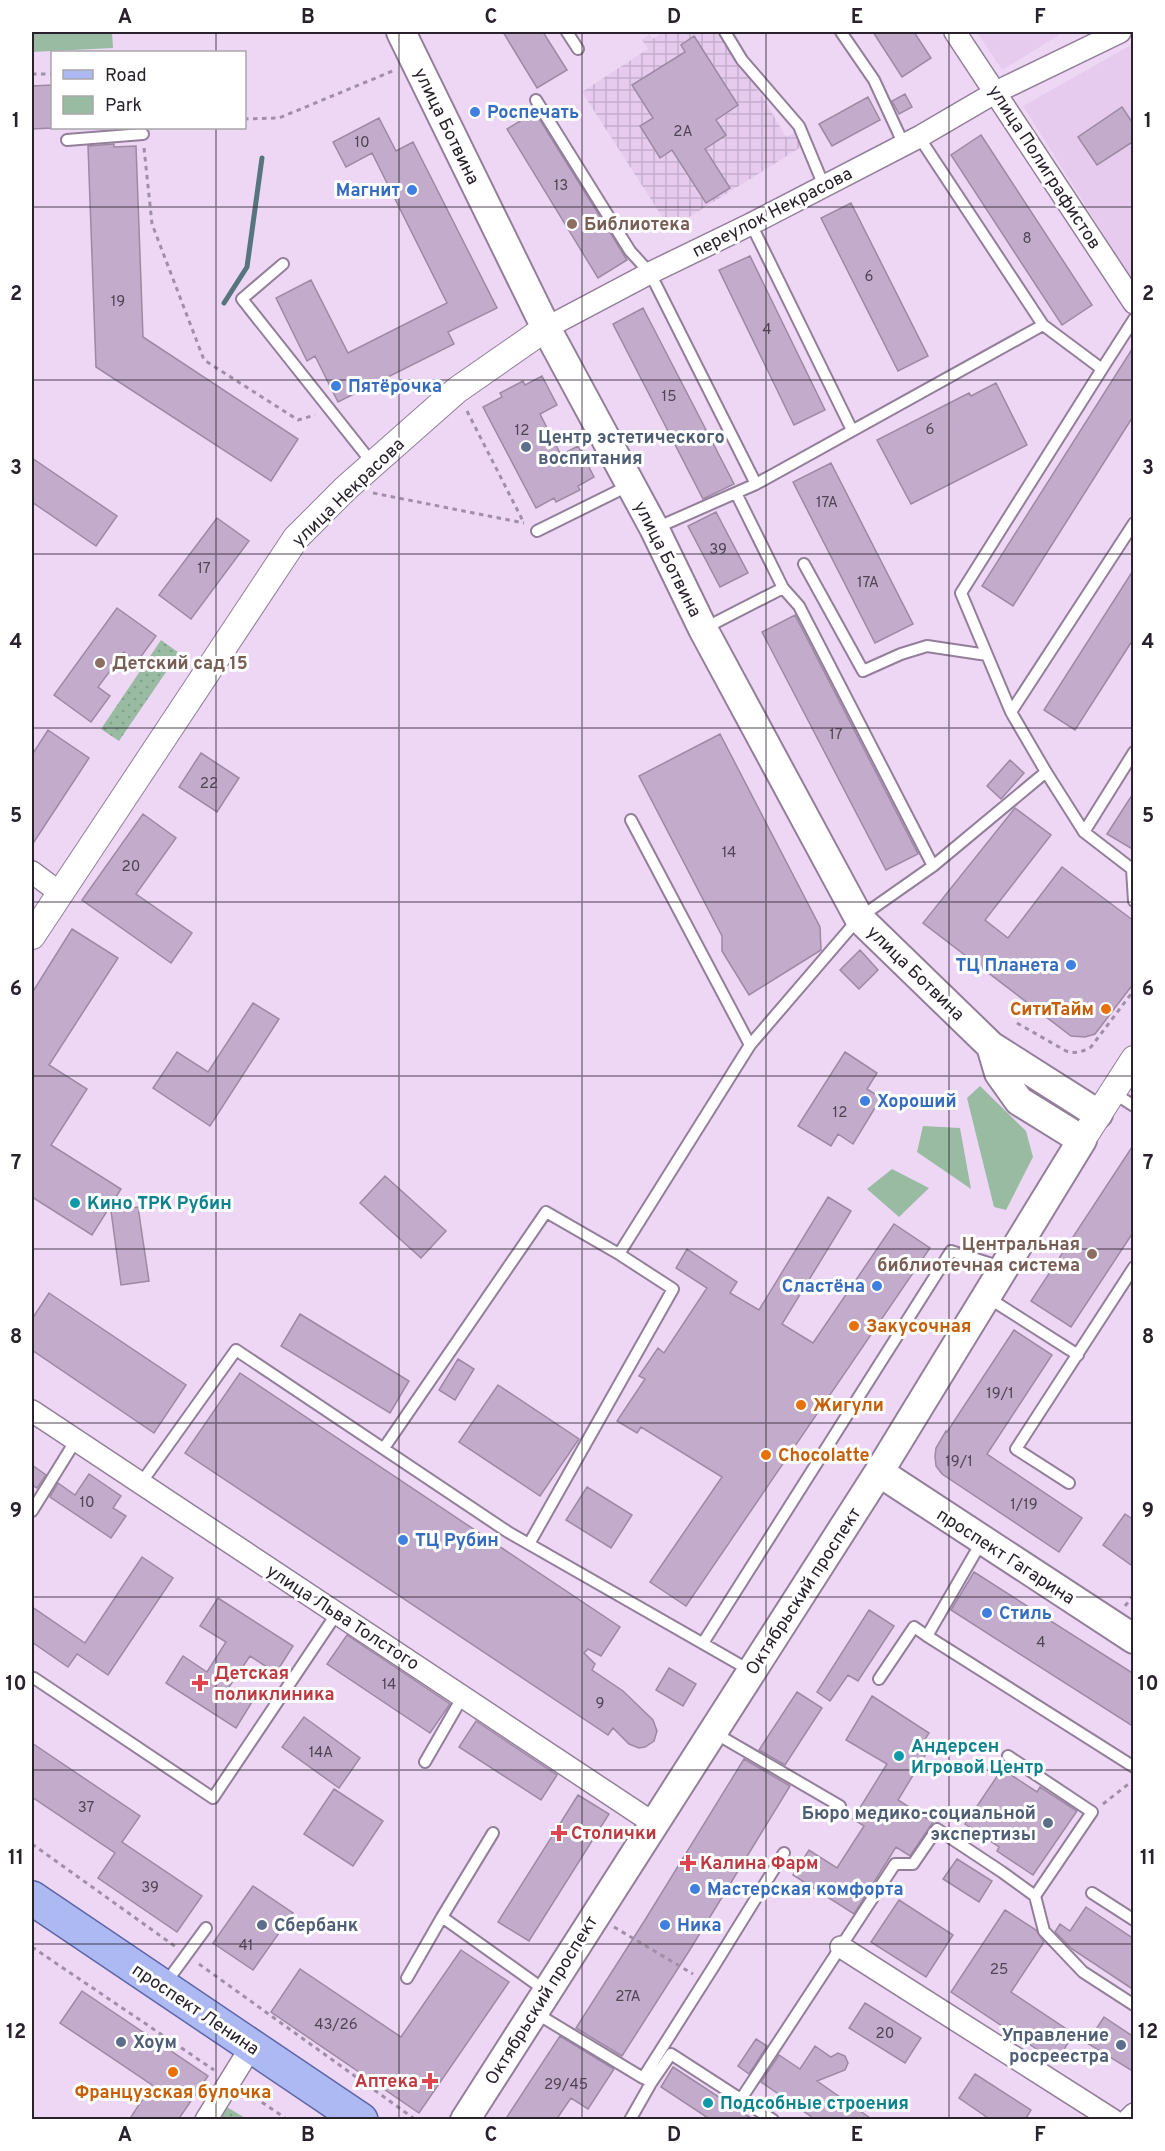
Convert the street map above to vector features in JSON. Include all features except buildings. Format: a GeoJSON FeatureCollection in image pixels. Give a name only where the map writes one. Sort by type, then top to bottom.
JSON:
{"type":"FeatureCollection","features":[{"type":"Feature","properties":{"kind":"main road","name":"улица Ботвина"},"geometry":{"type":"LineString","coordinates":[[401,32],[546,328],[654,528],[703,629],[859,918],[991,1046],[1105,1103]]}},
{"type":"Feature","properties":{"kind":"main road","name":"улица Ботвина"},"geometry":{"type":"LineString","coordinates":[[991,1046],[999,1073],[1019,1101],[1082,1140]]}},
{"type":"Feature","properties":{"kind":"main road","name":"Октябрьский проспект"},"geometry":{"type":"LineString","coordinates":[[465,2120],[879,1472],[1082,1140]]}},
{"type":"Feature","properties":{"kind":"main road","name":"проспект Гагарина"},"geometry":{"type":"LineString","coordinates":[[879,1472],[1134,1639]]}},
{"type":"Feature","properties":{"kind":"main road","name":"проспект Ленина"},"geometry":{"type":"LineString","coordinates":[[32,1898],[361,2120]]}},
{"type":"Feature","properties":{"kind":"street","name":"улица Полиграфистов"},"geometry":{"type":"LineString","coordinates":[[955,32],[1134,303]]}},
{"type":"Feature","properties":{"kind":"street","name":"переулок Некрасова"},"geometry":{"type":"LineString","coordinates":[[546,328],[911,141],[996,92],[1120,32]]}},
{"type":"Feature","properties":{"kind":"street","name":"улица Некрасова"},"geometry":{"type":"LineString","coordinates":[[32,936],[296,538],[346,488],[457,390],[546,328]]}},
{"type":"Feature","properties":{"kind":"street"},"geometry":{"type":"LineString","coordinates":[[32,872],[60,893]]}},
{"type":"Feature","properties":{"kind":"street","name":"Октябрьский проспект"},"geometry":{"type":"LineString","coordinates":[[1082,1140],[1134,1059]]}},
{"type":"Feature","properties":{"kind":"street","name":"улица Льва Толстого"},"geometry":{"type":"LineString","coordinates":[[32,1411],[653,1823]]}},
{"type":"Feature","properties":{"kind":"street"},"geometry":{"type":"LineString","coordinates":[[841,1947],[1113,2120]]}},
{"type":"Feature","properties":{"kind":"street"},"geometry":{"type":"LineString","coordinates":[[206,2120],[251,2047]]}},
{"type":"Feature","properties":{"kind":"street"},"geometry":{"type":"LineString","coordinates":[[1128,2120],[1134,2114]]}},
{"type":"Feature","properties":{"kind":"lane"},"geometry":{"type":"LineString","coordinates":[[567,32],[578,49]]}},
{"type":"Feature","properties":{"kind":"lane"},"geometry":{"type":"LineString","coordinates":[[725,32],[742,60],[799,126],[824,186]]}},
{"type":"Feature","properties":{"kind":"lane"},"geometry":{"type":"LineString","coordinates":[[841,32],[874,80],[911,141],[1043,325],[1102,369]]}},
{"type":"Feature","properties":{"kind":"lane"},"geometry":{"type":"LineString","coordinates":[[536,100],[630,251],[650,273],[756,484]]}},
{"type":"Feature","properties":{"kind":"lane"},"geometry":{"type":"LineString","coordinates":[[67,140],[142,134]]}},
{"type":"Feature","properties":{"kind":"lane"},"geometry":{"type":"LineString","coordinates":[[751,224],[852,430]]}},
{"type":"Feature","properties":{"kind":"lane"},"geometry":{"type":"LineString","coordinates":[[283,264],[242,300],[373,465]]}},
{"type":"Feature","properties":{"kind":"lane"},"geometry":{"type":"LineString","coordinates":[[1134,319],[961,593],[1011,712],[1084,832],[1132,868],[1134,901]]}},
{"type":"Feature","properties":{"kind":"lane"},"geometry":{"type":"LineString","coordinates":[[654,528],[756,484],[1043,325]]}},
{"type":"Feature","properties":{"kind":"lane"},"geometry":{"type":"LineString","coordinates":[[537,531],[630,485]]}},
{"type":"Feature","properties":{"kind":"lane"},"geometry":{"type":"LineString","coordinates":[[736,493],[783,588],[799,606],[933,866]]}},
{"type":"Feature","properties":{"kind":"lane"},"geometry":{"type":"LineString","coordinates":[[1011,712],[1134,523]]}},
{"type":"Feature","properties":{"kind":"lane"},"geometry":{"type":"LineString","coordinates":[[804,564],[863,671],[927,646],[987,655]]}},
{"type":"Feature","properties":{"kind":"lane"},"geometry":{"type":"LineString","coordinates":[[703,629],[783,588]]}},
{"type":"Feature","properties":{"kind":"lane"},"geometry":{"type":"LineString","coordinates":[[1084,832],[1134,752]]}},
{"type":"Feature","properties":{"kind":"lane"},"geometry":{"type":"LineString","coordinates":[[619,1254],[750,1045],[859,918],[933,866],[1046,772]]}},
{"type":"Feature","properties":{"kind":"lane"},"geometry":{"type":"LineString","coordinates":[[631,820],[750,1045]]}},
{"type":"Feature","properties":{"kind":"lane"},"geometry":{"type":"LineString","coordinates":[[1105,1103],[1134,1106]]}},
{"type":"Feature","properties":{"kind":"lane"},"geometry":{"type":"LineString","coordinates":[[384,1448],[546,1212],[619,1254],[673,1289],[529,1544]]}},
{"type":"Feature","properties":{"kind":"lane"},"geometry":{"type":"LineString","coordinates":[[703,1643],[951,1251],[1005,1268]]}},
{"type":"Feature","properties":{"kind":"lane"},"geometry":{"type":"LineString","coordinates":[[1069,1484],[1016,1449],[1134,1267]]}},
{"type":"Feature","properties":{"kind":"lane"},"geometry":{"type":"LineString","coordinates":[[987,1297],[1078,1354]]}},
{"type":"Feature","properties":{"kind":"lane"},"geometry":{"type":"LineString","coordinates":[[141,1483],[236,1350],[508,1532],[752,1671]]}},
{"type":"Feature","properties":{"kind":"lane"},"geometry":{"type":"LineString","coordinates":[[32,1511],[76,1440]]}},
{"type":"Feature","properties":{"kind":"lane"},"geometry":{"type":"LineString","coordinates":[[927,1636],[982,1541]]}},
{"type":"Feature","properties":{"kind":"lane"},"geometry":{"type":"LineString","coordinates":[[34,1678],[213,1798],[337,1613]]}},
{"type":"Feature","properties":{"kind":"lane"},"geometry":{"type":"LineString","coordinates":[[879,1679],[914,1627],[1134,1767]]}},
{"type":"Feature","properties":{"kind":"lane"},"geometry":{"type":"LineString","coordinates":[[425,1762],[463,1696]]}},
{"type":"Feature","properties":{"kind":"lane"},"geometry":{"type":"LineString","coordinates":[[713,1732],[840,1806]]}},
{"type":"Feature","properties":{"kind":"lane"},"geometry":{"type":"LineString","coordinates":[[1008,1756],[1092,1812],[1035,1896]]}},
{"type":"Feature","properties":{"kind":"lane"},"geometry":{"type":"LineString","coordinates":[[741,2099],[895,1864],[913,1864],[937,1829],[1035,1896],[1044,1931],[1083,1972],[1134,2004]]}},
{"type":"Feature","properties":{"kind":"lane"},"geometry":{"type":"LineString","coordinates":[[407,1977],[493,1833]]}},
{"type":"Feature","properties":{"kind":"lane"},"geometry":{"type":"LineString","coordinates":[[630,2120],[647,2080],[784,1853]]}},
{"type":"Feature","properties":{"kind":"lane"},"geometry":{"type":"LineString","coordinates":[[1092,1893],[1134,1920]]}},
{"type":"Feature","properties":{"kind":"lane"},"geometry":{"type":"LineString","coordinates":[[442,1917],[540,2001],[647,2080]]}},
{"type":"Feature","properties":{"kind":"lane"},"geometry":{"type":"LineString","coordinates":[[163,1987],[206,1928]]}},
{"type":"Feature","properties":{"kind":"lane"},"geometry":{"type":"LineString","coordinates":[[647,2080],[672,2054],[773,2120]]}},
{"type":"Feature","properties":{"kind":"path"},"geometry":{"type":"LineString","coordinates":[[246,118],[279,118],[400,68]]}},
{"type":"Feature","properties":{"kind":"path"},"geometry":{"type":"LineString","coordinates":[[32,74],[51,74]]}},
{"type":"Feature","properties":{"kind":"path"},"geometry":{"type":"LineString","coordinates":[[142,134],[152,224],[204,360],[298,420],[330,410]]}},
{"type":"Feature","properties":{"kind":"path"},"geometry":{"type":"LineString","coordinates":[[457,390],[524,523]]}},
{"type":"Feature","properties":{"kind":"path"},"geometry":{"type":"LineString","coordinates":[[346,488],[524,523],[537,531]]}},
{"type":"Feature","properties":{"kind":"path"},"geometry":{"type":"LineString","coordinates":[[1017,1023],[1066,1051],[1073,1053],[1084,1051],[1091,1047],[1134,990]]}},
{"type":"Feature","properties":{"kind":"path"},"geometry":{"type":"LineString","coordinates":[[1122,1610],[1134,1594]]}},
{"type":"Feature","properties":{"kind":"path"},"geometry":{"type":"LineString","coordinates":[[1092,1812],[1134,1780]]}},
{"type":"Feature","properties":{"kind":"path"},"geometry":{"type":"LineString","coordinates":[[32,1844],[416,2120]]}},
{"type":"Feature","properties":{"kind":"path"},"geometry":{"type":"LineString","coordinates":[[614,1927],[705,1981]]}},
{"type":"Feature","properties":{"kind":"path"},"geometry":{"type":"LineString","coordinates":[[32,1947],[288,2120]]}},
{"type":"Feature","properties":{"kind":"shaded area"},"geometry":{"type":"Polygon","coordinates":[[[663,32],[717,32],[762,96],[786,137],[794,133],[801,147],[670,229],[582,92],[648,49],[642,40],[649,34],[653,39],[663,32]]]}},
{"type":"Feature","properties":{"kind":"shaded area"},"geometry":{"type":"Polygon","coordinates":[[[977,32],[1064,32],[1002,70],[977,32]]]}},
{"type":"Feature","properties":{"kind":"shaded area"},"geometry":{"type":"Polygon","coordinates":[[[1133,44],[1133,281],[1023,106],[1133,44]]]}},
{"type":"Feature","properties":{"kind":"green space"},"geometry":{"type":"Polygon","coordinates":[[[32,32],[112,32],[113,48],[32,52],[32,32]]]}},
{"type":"Feature","properties":{"kind":"green space"},"geometry":{"type":"Polygon","coordinates":[[[161,640],[179,653],[119,741],[101,729],[161,640]]]}},
{"type":"Feature","properties":{"kind":"green space"},"geometry":{"type":"Polygon","coordinates":[[[980,1086],[1026,1131],[1033,1157],[1006,1210],[994,1207],[967,1098],[980,1086]]]}},
{"type":"Feature","properties":{"kind":"green space"},"geometry":{"type":"Polygon","coordinates":[[[923,1126],[960,1128],[971,1189],[917,1152],[923,1126]]]}},
{"type":"Feature","properties":{"kind":"green space"},"geometry":{"type":"Polygon","coordinates":[[[892,1169],[929,1188],[899,1217],[867,1189],[892,1169]]]}},
{"type":"Feature","properties":{"kind":"green space"},"geometry":{"type":"Polygon","coordinates":[[[225,2106],[247,2119],[217,2120],[225,2106]]]}},
{"type":"Feature","properties":{"kind":"waterway"},"geometry":{"type":"LineString","coordinates":[[224,303],[247,267],[262,158]]}},
{"type":"Feature","properties":{"kind":"place","name":"Роспечать"},"geometry":{"type":"Point","coordinates":[475,112]}},
{"type":"Feature","properties":{"kind":"place","name":"Магнит"},"geometry":{"type":"Point","coordinates":[412,190]}},
{"type":"Feature","properties":{"kind":"place","name":"Библиотека"},"geometry":{"type":"Point","coordinates":[572,224]}},
{"type":"Feature","properties":{"kind":"place","name":"Пятёрочка"},"geometry":{"type":"Point","coordinates":[336,386]}},
{"type":"Feature","properties":{"kind":"place","name":"Центр эстетического воспитания"},"geometry":{"type":"Point","coordinates":[526,447]}},
{"type":"Feature","properties":{"kind":"place","name":"Детский сад 15"},"geometry":{"type":"Point","coordinates":[100,663]}},
{"type":"Feature","properties":{"kind":"place","name":"ТЦ Планета"},"geometry":{"type":"Point","coordinates":[1071,965]}},
{"type":"Feature","properties":{"kind":"place","name":"СитиТайм"},"geometry":{"type":"Point","coordinates":[1106,1009]}},
{"type":"Feature","properties":{"kind":"place","name":"Хороший"},"geometry":{"type":"Point","coordinates":[865,1101]}},
{"type":"Feature","properties":{"kind":"place","name":"Кино ТРК Рубин"},"geometry":{"type":"Point","coordinates":[75,1203]}},
{"type":"Feature","properties":{"kind":"place","name":"Центральная библиотечная система"},"geometry":{"type":"Point","coordinates":[1092,1254]}},
{"type":"Feature","properties":{"kind":"place","name":"Сластёна"},"geometry":{"type":"Point","coordinates":[877,1286]}},
{"type":"Feature","properties":{"kind":"place","name":"Закусочная"},"geometry":{"type":"Point","coordinates":[854,1326]}},
{"type":"Feature","properties":{"kind":"place","name":"Жигули"},"geometry":{"type":"Point","coordinates":[801,1405]}},
{"type":"Feature","properties":{"kind":"place","name":"Chocolatte"},"geometry":{"type":"Point","coordinates":[766,1455]}},
{"type":"Feature","properties":{"kind":"place","name":"ТЦ Рубин"},"geometry":{"type":"Point","coordinates":[403,1540]}},
{"type":"Feature","properties":{"kind":"place","name":"Стиль"},"geometry":{"type":"Point","coordinates":[987,1613]}},
{"type":"Feature","properties":{"kind":"place","name":"Детская поликлиника"},"geometry":{"type":"Point","coordinates":[200,1683]}},
{"type":"Feature","properties":{"kind":"place","name":"Андерсен Игровой Центр"},"geometry":{"type":"Point","coordinates":[899,1756]}},
{"type":"Feature","properties":{"kind":"place","name":"Бюро медико-социальной экспертизы"},"geometry":{"type":"Point","coordinates":[1048,1823]}},
{"type":"Feature","properties":{"kind":"place","name":"Столички"},"geometry":{"type":"Point","coordinates":[559,1833]}},
{"type":"Feature","properties":{"kind":"place","name":"Калина Фарм"},"geometry":{"type":"Point","coordinates":[688,1863]}},
{"type":"Feature","properties":{"kind":"place","name":"Мастерская комфорта"},"geometry":{"type":"Point","coordinates":[695,1889]}},
{"type":"Feature","properties":{"kind":"place","name":"Сбербанк"},"geometry":{"type":"Point","coordinates":[262,1925]}},
{"type":"Feature","properties":{"kind":"place","name":"Ника"},"geometry":{"type":"Point","coordinates":[665,1925]}},
{"type":"Feature","properties":{"kind":"place","name":"Хоум"},"geometry":{"type":"Point","coordinates":[121,2042]}},
{"type":"Feature","properties":{"kind":"place","name":"Управление росреестра"},"geometry":{"type":"Point","coordinates":[1121,2045]}},
{"type":"Feature","properties":{"kind":"place","name":"Французская булочка"},"geometry":{"type":"Point","coordinates":[173,2072]}},
{"type":"Feature","properties":{"kind":"place","name":"Аптека"},"geometry":{"type":"Point","coordinates":[430,2081]}},
{"type":"Feature","properties":{"kind":"place","name":"Подсобные строения"},"geometry":{"type":"Point","coordinates":[708,2103]}}]}
